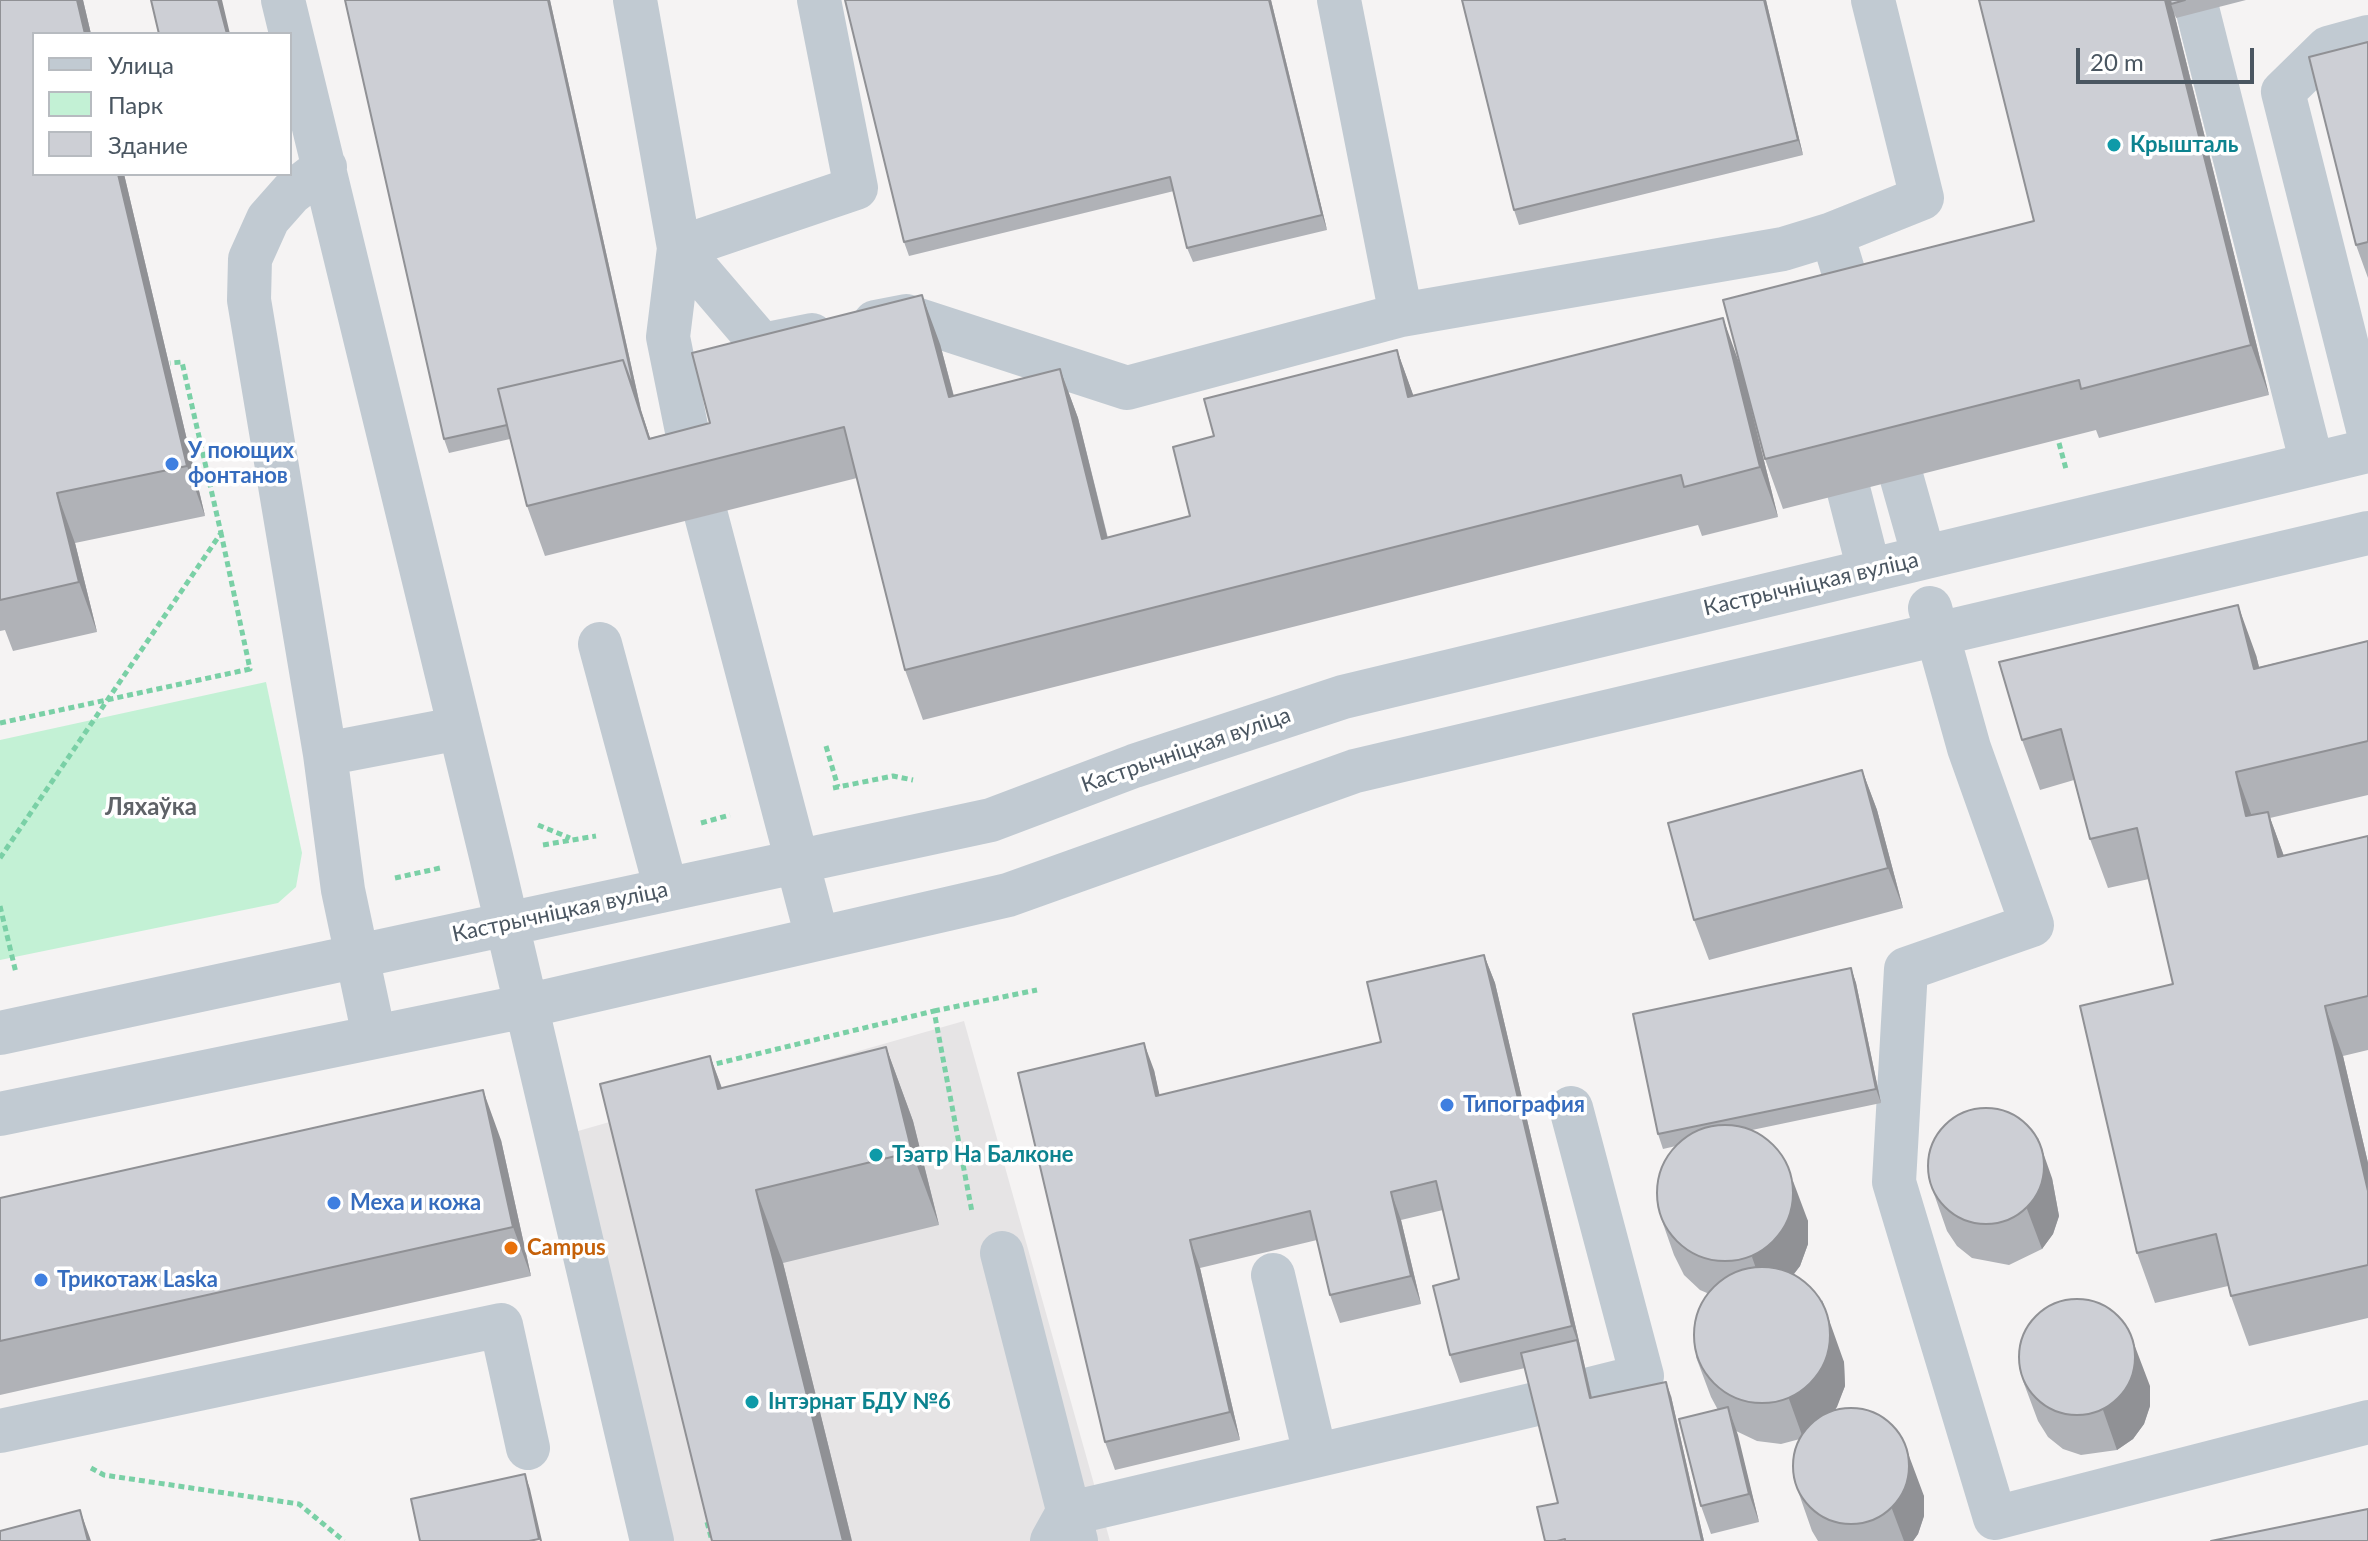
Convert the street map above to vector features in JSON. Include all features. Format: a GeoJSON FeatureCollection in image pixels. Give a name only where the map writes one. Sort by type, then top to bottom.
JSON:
{"type":"FeatureCollection","features":[{"type":"Feature","properties":{"kind":"street"},"geometry":{"type":"LineString","coordinates":[[283,0],[291,32]]}},
{"type":"Feature","properties":{"kind":"street"},"geometry":{"type":"LineString","coordinates":[[635,0],[679,248],[668,337],[702,498],[817,937]]}},
{"type":"Feature","properties":{"kind":"street"},"geometry":{"type":"LineString","coordinates":[[679,248],[856,188],[819,0]]}},
{"type":"Feature","properties":{"kind":"street"},"geometry":{"type":"LineString","coordinates":[[1339,0],[1401,315]]}},
{"type":"Feature","properties":{"kind":"street"},"geometry":{"type":"LineString","coordinates":[[679,248],[762,345],[906,316],[1127,388],[1401,315],[1783,249],[1832,234],[1922,198],[1873,0]]}},
{"type":"Feature","properties":{"kind":"street"},"geometry":{"type":"LineString","coordinates":[[2198,12],[2312,464]]}},
{"type":"Feature","properties":{"kind":"street"},"geometry":{"type":"LineString","coordinates":[[292,36],[507,923],[652,1541]]}},
{"type":"Feature","properties":{"kind":"street"},"geometry":{"type":"LineString","coordinates":[[2368,37],[2328,48],[2283,92],[2368,429]]}},
{"type":"Feature","properties":{"kind":"street"},"geometry":{"type":"LineString","coordinates":[[325,167],[291,193],[268,219],[250,259],[249,300],[325,754],[343,890],[374,1036]]}},
{"type":"Feature","properties":{"kind":"street"},"geometry":{"type":"LineString","coordinates":[[1832,234],[1858,320]]}},
{"type":"Feature","properties":{"kind":"street"},"geometry":{"type":"LineString","coordinates":[[1783,249],[1795,291]]}},
{"type":"Feature","properties":{"kind":"street","name":"Кастрычніцкая вуліца"},"geometry":{"type":"LineString","coordinates":[[0,1033],[991,820],[1134,766],[1343,697],[2368,451]]}},
{"type":"Feature","properties":{"kind":"street"},"geometry":{"type":"LineString","coordinates":[[1902,479],[1924,557]]}},
{"type":"Feature","properties":{"kind":"street"},"geometry":{"type":"LineString","coordinates":[[1849,492],[1869,570]]}},
{"type":"Feature","properties":{"kind":"street"},"geometry":{"type":"LineString","coordinates":[[0,1114],[526,1006],[1008,895],[1355,771],[1933,621],[2368,533]]}},
{"type":"Feature","properties":{"kind":"street"},"geometry":{"type":"LineString","coordinates":[[1933,621],[1969,748],[2032,925],[1906,969],[1894,1182],[1995,1518],[2368,1422]]}},
{"type":"Feature","properties":{"kind":"street"},"geometry":{"type":"LineString","coordinates":[[600,644],[666,889]]}},
{"type":"Feature","properties":{"kind":"street"},"geometry":{"type":"LineString","coordinates":[[325,754],[460,728]]}},
{"type":"Feature","properties":{"kind":"street"},"geometry":{"type":"LineString","coordinates":[[1571,1108],[1642,1376],[1590,1389]]}},
{"type":"Feature","properties":{"kind":"street"},"geometry":{"type":"LineString","coordinates":[[988,1238],[1065,1532],[1315,1454],[1536,1404]]}},
{"type":"Feature","properties":{"kind":"street"},"geometry":{"type":"LineString","coordinates":[[1273,1275],[1315,1454]]}},
{"type":"Feature","properties":{"kind":"street"},"geometry":{"type":"LineString","coordinates":[[9,1429],[501,1325],[528,1448]]}},
{"type":"Feature","properties":{"kind":"path"},"geometry":{"type":"LineString","coordinates":[[0,723],[250,669],[182,362],[170,363]]}},
{"type":"Feature","properties":{"kind":"path"},"geometry":{"type":"LineString","coordinates":[[2059,443],[2068,477]]}},
{"type":"Feature","properties":{"kind":"path"},"geometry":{"type":"LineString","coordinates":[[0,858],[221,533]]}},
{"type":"Feature","properties":{"kind":"path"},"geometry":{"type":"LineString","coordinates":[[0,906],[16,973]]}},
{"type":"Feature","properties":{"kind":"path"},"geometry":{"type":"LineString","coordinates":[[697,1068],[934,1011],[1037,990]]}},
{"type":"Feature","properties":{"kind":"path"},"geometry":{"type":"LineString","coordinates":[[934,1011],[988,1238]]}},
{"type":"Feature","properties":{"kind":"path"},"geometry":{"type":"LineString","coordinates":[[9,1429],[104,1475],[299,1504],[344,1541]]}},
{"type":"Feature","properties":{"kind":"shaded area"},"geometry":{"type":"Polygon","coordinates":[[[964,1021],[1110,1541],[651,1541],[557,1137],[964,1021]]]}},
{"type":"Feature","properties":{"kind":"green space"},"geometry":{"type":"Polygon","coordinates":[[[266,682],[302,853],[296,887],[278,903],[0,960],[0,740],[266,682]]]}},
{"type":"Feature","properties":{"kind":"building"},"geometry":{"type":"Polygon","coordinates":[[[0,0],[77,0],[85,32],[32,32],[32,176],[118,176],[187,466],[57,493],[79,582],[0,600],[0,0]]]}},
{"type":"Feature","properties":{"kind":"building"},"geometry":{"type":"Polygon","coordinates":[[[151,0],[218,0],[226,32],[159,32],[151,0]]]}},
{"type":"Feature","properties":{"kind":"building"},"geometry":{"type":"Polygon","coordinates":[[[345,0],[548,0],[636,396],[623,360],[498,389],[507,425],[444,439],[345,0]]]}},
{"type":"Feature","properties":{"kind":"building"},"geometry":{"type":"Polygon","coordinates":[[[845,0],[1269,0],[1322,215],[1187,248],[1170,177],[904,242],[845,0]]]}},
{"type":"Feature","properties":{"kind":"building"},"geometry":{"type":"Polygon","coordinates":[[[1462,0],[1764,0],[1798,140],[1514,210],[1462,0]]]}},
{"type":"Feature","properties":{"kind":"building","name":"Крышталь"},"geometry":{"type":"Polygon","coordinates":[[[1979,0],[2165,0],[2251,345],[2081,389],[2079,380],[1765,459],[1723,300],[2034,221],[1979,0]]]}},
{"type":"Feature","properties":{"kind":"building"},"geometry":{"type":"Polygon","coordinates":[[[2368,42],[2368,242],[2356,245],[2309,57],[2368,42]]]}},
{"type":"Feature","properties":{"kind":"building"},"geometry":{"type":"Polygon","coordinates":[[[922,295],[949,397],[1060,369],[1102,539],[1190,516],[1173,447],[1214,436],[1204,399],[1397,350],[1408,397],[1723,318],[1760,467],[1684,487],[1681,475],[905,670],[844,427],[527,506],[498,389],[623,360],[649,439],[710,423],[692,353],[922,295]]]}},
{"type":"Feature","properties":{"kind":"building"},"geometry":{"type":"Polygon","coordinates":[[[2238,605],[2254,669],[2368,641],[2368,741],[2236,772],[2246,816],[2268,812],[2278,857],[2368,836],[2368,996],[2325,1006],[2368,1191],[2368,1265],[2231,1296],[2216,1234],[2137,1253],[2080,1006],[2173,984],[2137,828],[2090,839],[2061,729],[2022,740],[1999,662],[2238,605]]]}},
{"type":"Feature","properties":{"kind":"building"},"geometry":{"type":"Polygon","coordinates":[[[1862,770],[1888,868],[1694,920],[1668,823],[1862,770]]]}},
{"type":"Feature","properties":{"kind":"building"},"geometry":{"type":"Polygon","coordinates":[[[1484,955],[1572,1326],[1450,1355],[1433,1286],[1459,1279],[1436,1181],[1391,1192],[1411,1276],[1330,1295],[1310,1211],[1190,1240],[1230,1412],[1105,1442],[1018,1073],[1144,1043],[1156,1096],[1381,1042],[1367,982],[1484,955]]]}},
{"type":"Feature","properties":{"kind":"building"},"geometry":{"type":"Polygon","coordinates":[[[1851,968],[1876,1089],[1658,1134],[1633,1014],[1851,968]]]}},
{"type":"Feature","properties":{"kind":"building","name":"Інтэрнат БДУ №6"},"geometry":{"type":"Polygon","coordinates":[[[886,1047],[912,1152],[756,1190],[843,1541],[712,1541],[600,1084],[710,1056],[718,1089],[886,1047]]]}},
{"type":"Feature","properties":{"kind":"building"},"geometry":{"type":"Polygon","coordinates":[[[483,1090],[513,1227],[0,1341],[0,1198],[483,1090]]]}},
{"type":"Feature","properties":{"kind":"building"},"geometry":{"type":"Polygon","coordinates":[[[1986,1108],[2008,1112],[2027,1125],[2040,1144],[2044,1166],[2040,1188],[2027,1207],[2008,1220],[1986,1224],[1964,1220],[1945,1207],[1932,1188],[1928,1166],[1932,1144],[1945,1125],[1964,1112],[1986,1108]]]}},
{"type":"Feature","properties":{"kind":"building"},"geometry":{"type":"Polygon","coordinates":[[[1725,1125],[1751,1130],[1773,1145],[1788,1167],[1793,1193],[1788,1219],[1773,1241],[1751,1256],[1725,1261],[1699,1256],[1677,1241],[1662,1219],[1657,1193],[1662,1167],[1677,1145],[1699,1130],[1725,1125]]]}},
{"type":"Feature","properties":{"kind":"building"},"geometry":{"type":"Polygon","coordinates":[[[1762,1267],[1788,1272],[1810,1287],[1825,1309],[1830,1335],[1825,1361],[1810,1383],[1788,1398],[1762,1403],[1736,1398],[1714,1383],[1699,1361],[1694,1335],[1699,1309],[1714,1287],[1736,1272],[1762,1267]]]}},
{"type":"Feature","properties":{"kind":"building"},"geometry":{"type":"Polygon","coordinates":[[[2077,1299],[2099,1303],[2118,1316],[2131,1335],[2135,1357],[2131,1379],[2118,1398],[2099,1411],[2077,1415],[2055,1411],[2036,1398],[2023,1379],[2019,1357],[2023,1335],[2036,1316],[2055,1303],[2077,1299]]]}},
{"type":"Feature","properties":{"kind":"building"},"geometry":{"type":"Polygon","coordinates":[[[1577,1340],[1590,1398],[1666,1382],[1702,1541],[1545,1541],[1537,1507],[1558,1503],[1521,1353],[1577,1340]]]}},
{"type":"Feature","properties":{"kind":"building"},"geometry":{"type":"Polygon","coordinates":[[[1728,1407],[1749,1494],[1701,1506],[1679,1419],[1728,1407]]]}},
{"type":"Feature","properties":{"kind":"building"},"geometry":{"type":"Polygon","coordinates":[[[1851,1408],[1873,1412],[1892,1425],[1905,1444],[1909,1466],[1905,1488],[1892,1507],[1873,1520],[1851,1524],[1829,1520],[1810,1507],[1797,1488],[1793,1466],[1797,1444],[1810,1425],[1829,1412],[1851,1408]]]}},
{"type":"Feature","properties":{"kind":"building"},"geometry":{"type":"Polygon","coordinates":[[[525,1474],[539,1539],[420,1541],[411,1499],[525,1474]]]}},
{"type":"Feature","properties":{"kind":"building"},"geometry":{"type":"Polygon","coordinates":[[[2368,1509],[2368,1541],[2211,1541],[2368,1509]]]}},
{"type":"Feature","properties":{"kind":"building"},"geometry":{"type":"Polygon","coordinates":[[[80,1510],[88,1541],[0,1541],[0,1531],[80,1510]]]}},
{"type":"Feature","properties":{"kind":"place","name":"Крышталь"},"geometry":{"type":"Point","coordinates":[2114,145]}},
{"type":"Feature","properties":{"kind":"place","name":"У поющих фонтанов"},"geometry":{"type":"Point","coordinates":[172,464]}},
{"type":"Feature","properties":{"kind":"place","name":"Типография"},"geometry":{"type":"Point","coordinates":[1447,1105]}},
{"type":"Feature","properties":{"kind":"place","name":"Тэатр На Балконе"},"geometry":{"type":"Point","coordinates":[876,1155]}},
{"type":"Feature","properties":{"kind":"place","name":"Меха и кожа"},"geometry":{"type":"Point","coordinates":[334,1203]}},
{"type":"Feature","properties":{"kind":"place","name":"Campus"},"geometry":{"type":"Point","coordinates":[511,1248]}},
{"type":"Feature","properties":{"kind":"place","name":"Трикотаж Laska"},"geometry":{"type":"Point","coordinates":[41,1280]}},
{"type":"Feature","properties":{"kind":"place","name":"Інтэрнат БДУ №6"},"geometry":{"type":"Point","coordinates":[752,1402]}},
{"type":"Feature","properties":{"kind":"district","name":"Ляхаўка"},"geometry":{"type":"Point","coordinates":[151,807]}}]}
